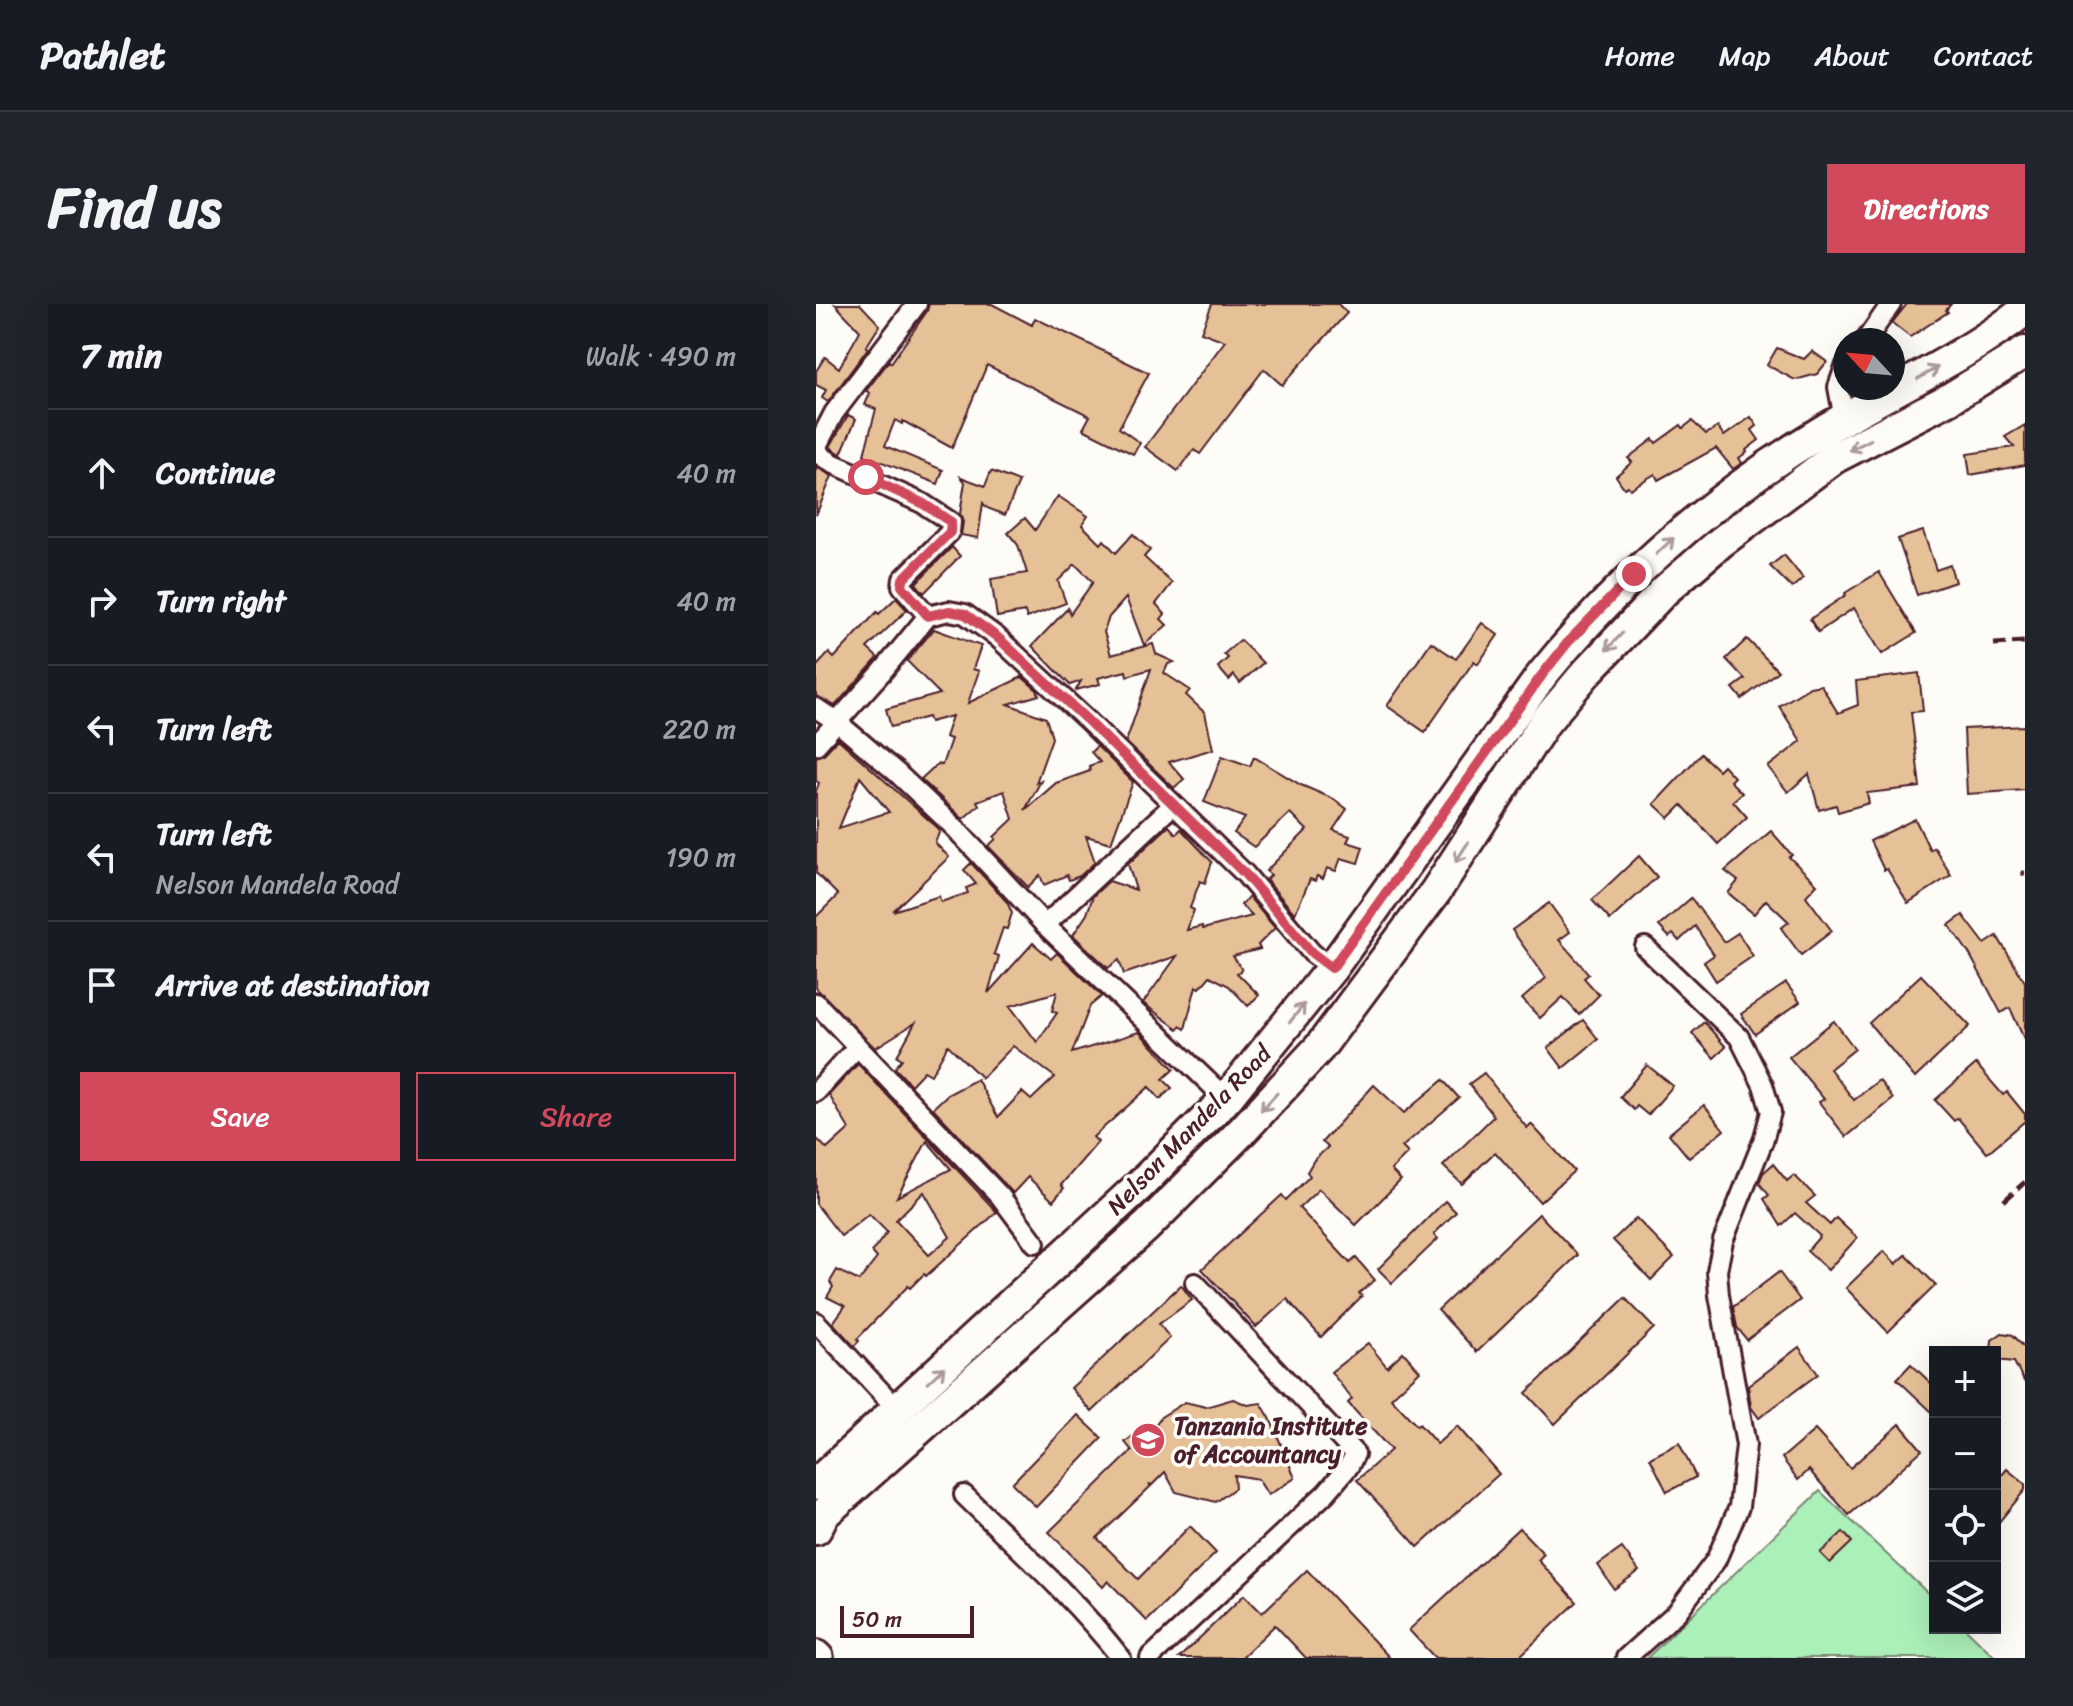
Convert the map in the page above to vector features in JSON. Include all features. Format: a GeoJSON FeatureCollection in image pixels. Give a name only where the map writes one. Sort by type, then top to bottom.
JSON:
{"type":"FeatureCollection","features":[{"type":"Feature","properties":{"kind":"main road","name":"Nelson Mandela Road"},"geometry":{"type":"LineString","coordinates":[[816,1484],[1140,1185],[1226,1099],[1332,968],[1506,722],[1569,641],[1634,574],[1681,531],[1756,473],[1967,350],[2025,310]]}},
{"type":"Feature","properties":{"kind":"main road","name":"Nelson Mandela Road"},"geometry":{"type":"LineString","coordinates":[[818,1522],[1146,1227],[1320,1047],[1436,891],[1545,722],[1586,673],[1664,591],[1721,542],[1834,458],[1949,399],[2025,352]]}},
{"type":"Feature","properties":{"kind":"street"},"geometry":{"type":"LineString","coordinates":[[917,304],[834,413],[817,446],[820,455],[832,463],[922,503],[951,522],[950,532],[903,579],[902,586],[908,596],[928,616]]}},
{"type":"Feature","properties":{"kind":"street"},"geometry":{"type":"LineString","coordinates":[[1874,328],[1891,304]]}},
{"type":"Feature","properties":{"kind":"street"},"geometry":{"type":"LineString","coordinates":[[1840,400],[1844,419]]}},
{"type":"Feature","properties":{"kind":"street"},"geometry":{"type":"LineString","coordinates":[[816,745],[928,616],[949,611],[965,614],[1087,720],[1245,874],[1312,953],[1332,968]]}},
{"type":"Feature","properties":{"kind":"street"},"geometry":{"type":"LineString","coordinates":[[816,708],[896,772],[953,826],[1045,925],[1226,1099]]}},
{"type":"Feature","properties":{"kind":"street"},"geometry":{"type":"LineString","coordinates":[[1045,925],[1173,805]]}},
{"type":"Feature","properties":{"kind":"street"},"geometry":{"type":"LineString","coordinates":[[1626,1658],[1685,1602],[1716,1560],[1739,1507],[1746,1445],[1717,1271],[1723,1241],[1763,1141],[1771,1112],[1763,1085],[1739,1037],[1645,947]]}},
{"type":"Feature","properties":{"kind":"street"},"geometry":{"type":"LineString","coordinates":[[816,1003],[1000,1196],[1035,1243]]}},
{"type":"Feature","properties":{"kind":"street"},"geometry":{"type":"LineString","coordinates":[[816,1092],[857,1047]]}},
{"type":"Feature","properties":{"kind":"street"},"geometry":{"type":"LineString","coordinates":[[1150,1658],[1326,1493],[1355,1454],[1195,1283]]}},
{"type":"Feature","properties":{"kind":"street"},"geometry":{"type":"LineString","coordinates":[[816,1322],[898,1410]]}},
{"type":"Feature","properties":{"kind":"street"},"geometry":{"type":"LineString","coordinates":[[964,1495],[1053,1581],[1121,1658]]}},
{"type":"Feature","properties":{"kind":"green space"},"geometry":{"type":"Polygon","coordinates":[[[1820,1491],[1929,1594],[1929,1634],[1971,1634],[1996,1658],[1647,1658],[1820,1491]]]}},
{"type":"Feature","properties":{"kind":"building"},"geometry":{"type":"Polygon","coordinates":[[[835,304],[860,304],[880,325],[868,348],[828,402],[822,398],[826,390],[816,385],[816,371],[825,357],[839,368],[860,331],[835,304]]]}},
{"type":"Feature","properties":{"kind":"building"},"geometry":{"type":"Polygon","coordinates":[[[929,304],[992,304],[1032,325],[1035,318],[1149,373],[1119,428],[1140,443],[1133,454],[1083,429],[1090,416],[987,365],[952,448],[903,421],[902,424],[895,420],[885,446],[943,470],[938,484],[864,455],[876,409],[865,405],[870,393],[866,391],[889,361],[891,363],[929,304]]]}},
{"type":"Feature","properties":{"kind":"building"},"geometry":{"type":"Polygon","coordinates":[[[1212,304],[1338,304],[1347,313],[1282,385],[1264,369],[1200,454],[1194,450],[1178,471],[1145,447],[1225,341],[1201,332],[1212,304]]]}},
{"type":"Feature","properties":{"kind":"building"},"geometry":{"type":"Polygon","coordinates":[[[1907,304],[1951,304],[1946,310],[1948,312],[1910,337],[1905,333],[1905,328],[1892,323],[1907,304]]]}},
{"type":"Feature","properties":{"kind":"building"},"geometry":{"type":"Polygon","coordinates":[[[1777,348],[1804,359],[1812,351],[1827,362],[1817,374],[1795,380],[1767,365],[1777,348]]]}},
{"type":"Feature","properties":{"kind":"building"},"geometry":{"type":"Polygon","coordinates":[[[848,415],[856,419],[841,454],[830,447],[848,415]]]}},
{"type":"Feature","properties":{"kind":"building"},"geometry":{"type":"Polygon","coordinates":[[[1751,417],[1757,426],[1752,430],[1759,440],[1746,450],[1739,458],[1742,463],[1733,469],[1716,448],[1658,480],[1655,474],[1630,489],[1628,486],[1624,488],[1616,476],[1632,462],[1628,458],[1653,439],[1656,443],[1681,425],[1683,428],[1692,421],[1706,434],[1718,427],[1724,436],[1751,417]]]}},
{"type":"Feature","properties":{"kind":"building"},"geometry":{"type":"Polygon","coordinates":[[[2025,425],[2025,465],[1970,475],[1967,454],[2014,447],[2005,437],[2025,425]]]}},
{"type":"Feature","properties":{"kind":"building"},"geometry":{"type":"Polygon","coordinates":[[[816,467],[832,476],[816,515],[816,467]]]}},
{"type":"Feature","properties":{"kind":"building"},"geometry":{"type":"Polygon","coordinates":[[[991,471],[1019,482],[1005,515],[987,508],[983,503],[978,538],[961,535],[963,522],[960,514],[965,482],[961,477],[985,486],[991,471]]]}},
{"type":"Feature","properties":{"kind":"building"},"geometry":{"type":"Polygon","coordinates":[[[1058,496],[1088,516],[1082,525],[1101,544],[1104,540],[1116,553],[1133,534],[1150,550],[1144,557],[1172,583],[1156,604],[1165,614],[1161,619],[1167,625],[1144,645],[1126,598],[1109,617],[1104,632],[1111,655],[1153,644],[1156,654],[1174,662],[1168,664],[1164,673],[1190,690],[1186,695],[1205,713],[1213,749],[1169,762],[1184,779],[1174,788],[1126,742],[1151,669],[1127,676],[1126,671],[1098,678],[1100,684],[1076,690],[1081,681],[1070,685],[1032,646],[1068,608],[1070,614],[1093,582],[1075,564],[1058,581],[1066,603],[1027,618],[1025,612],[997,617],[991,579],[1027,573],[1018,545],[1008,533],[1025,518],[1035,530],[1058,496]]]}},
{"type":"Feature","properties":{"kind":"building"},"geometry":{"type":"Polygon","coordinates":[[[1923,531],[1936,570],[1950,565],[1955,582],[1917,595],[1898,539],[1923,531]]]}},
{"type":"Feature","properties":{"kind":"building"},"geometry":{"type":"Polygon","coordinates":[[[952,547],[960,556],[924,593],[916,583],[952,547]]]}},
{"type":"Feature","properties":{"kind":"building"},"geometry":{"type":"Polygon","coordinates":[[[1784,555],[1803,578],[1792,588],[1770,566],[1784,555]]]}},
{"type":"Feature","properties":{"kind":"building"},"geometry":{"type":"Polygon","coordinates":[[[1879,572],[1916,633],[1882,654],[1854,608],[1818,632],[1810,619],[1879,572]]]}},
{"type":"Feature","properties":{"kind":"building"},"geometry":{"type":"Polygon","coordinates":[[[896,598],[907,610],[867,648],[878,658],[835,706],[816,696],[816,667],[829,653],[834,658],[877,612],[879,614],[896,598]]]}},
{"type":"Feature","properties":{"kind":"building"},"geometry":{"type":"Polygon","coordinates":[[[1482,623],[1498,635],[1478,664],[1474,661],[1425,732],[1387,706],[1431,642],[1456,659],[1482,623]]]}},
{"type":"Feature","properties":{"kind":"building"},"geometry":{"type":"Polygon","coordinates":[[[934,629],[981,646],[973,669],[979,671],[968,703],[1022,677],[1037,690],[1039,695],[1008,704],[1046,718],[1052,738],[1036,783],[1041,781],[1025,810],[1056,783],[1090,771],[1089,766],[1100,762],[1091,752],[1097,746],[1133,782],[1111,843],[1086,836],[1095,862],[1080,876],[1069,880],[1067,875],[1044,885],[1040,875],[1028,887],[988,846],[1013,819],[1004,791],[977,801],[979,805],[963,819],[921,779],[937,764],[942,765],[951,739],[945,737],[952,716],[930,722],[928,717],[891,727],[886,709],[940,694],[907,661],[934,629]]]}},
{"type":"Feature","properties":{"kind":"building"},"geometry":{"type":"Polygon","coordinates":[[[1747,639],[1778,671],[1742,699],[1733,688],[1745,679],[1726,659],[1747,639]]]}},
{"type":"Feature","properties":{"kind":"building"},"geometry":{"type":"Polygon","coordinates":[[[1240,640],[1263,663],[1240,683],[1234,675],[1229,680],[1218,667],[1228,658],[1224,654],[1240,640]]]}},
{"type":"Feature","properties":{"kind":"building"},"geometry":{"type":"Polygon","coordinates":[[[1919,673],[1923,711],[1911,712],[1920,787],[1867,793],[1869,803],[1838,812],[1836,805],[1819,810],[1809,774],[1788,792],[1768,767],[1801,741],[1779,706],[1810,687],[1821,685],[1838,713],[1858,705],[1856,681],[1919,673]]]}},
{"type":"Feature","properties":{"kind":"building"},"geometry":{"type":"Polygon","coordinates":[[[2025,726],[2025,790],[1967,794],[1964,729],[2025,726]]]}},
{"type":"Feature","properties":{"kind":"building"},"geometry":{"type":"Polygon","coordinates":[[[838,739],[940,830],[935,843],[949,857],[893,911],[939,896],[941,902],[968,893],[966,888],[976,884],[964,870],[971,863],[1007,902],[1012,913],[994,954],[999,956],[988,993],[1033,943],[1051,959],[1057,953],[1102,996],[1090,1006],[1072,1053],[1139,1032],[1174,1069],[1163,1079],[1172,1088],[1160,1099],[1149,1087],[1093,1137],[1098,1142],[1061,1185],[1064,1188],[1053,1201],[1028,1177],[1013,1193],[933,1108],[947,1095],[977,1079],[998,1117],[1022,1092],[1031,1100],[1055,1077],[1013,1046],[982,1078],[948,1045],[931,1075],[924,1071],[911,1085],[895,1068],[902,1059],[897,1056],[915,1023],[875,1048],[816,988],[816,917],[838,895],[816,873],[816,791],[819,783],[816,781],[816,757],[824,754],[838,739]],[[860,777],[839,828],[889,812],[860,777]],[[1057,992],[1010,1006],[1037,1042],[1057,1013],[1052,1011],[1057,992]]]}},
{"type":"Feature","properties":{"kind":"building"},"geometry":{"type":"Polygon","coordinates":[[[1701,754],[1718,770],[1723,765],[1734,777],[1730,781],[1742,793],[1733,801],[1747,817],[1718,844],[1682,805],[1669,818],[1654,804],[1701,754]]]}},
{"type":"Feature","properties":{"kind":"building"},"geometry":{"type":"Polygon","coordinates":[[[1222,756],[1250,766],[1254,757],[1347,809],[1333,830],[1350,836],[1347,842],[1363,847],[1358,863],[1341,858],[1336,871],[1327,868],[1323,879],[1317,876],[1315,881],[1310,879],[1295,914],[1266,880],[1271,875],[1266,871],[1307,830],[1290,813],[1254,847],[1234,833],[1245,818],[1204,802],[1222,756]]]}},
{"type":"Feature","properties":{"kind":"building"},"geometry":{"type":"Polygon","coordinates":[[[1915,819],[1930,850],[1934,847],[1951,875],[1908,903],[1887,869],[1884,870],[1870,841],[1915,819]]]}},
{"type":"Feature","properties":{"kind":"building"},"geometry":{"type":"Polygon","coordinates":[[[1169,826],[1176,834],[1181,829],[1212,862],[1205,883],[1200,881],[1190,908],[1194,910],[1187,930],[1252,916],[1241,905],[1249,897],[1275,928],[1258,945],[1260,949],[1233,956],[1242,970],[1237,973],[1259,995],[1248,1006],[1229,986],[1210,976],[1200,988],[1196,986],[1185,1029],[1180,1026],[1178,1029],[1143,1003],[1177,956],[1124,974],[1119,960],[1108,968],[1073,935],[1087,914],[1093,896],[1109,881],[1136,890],[1128,864],[1169,826]]]}},
{"type":"Feature","properties":{"kind":"building"},"geometry":{"type":"Polygon","coordinates":[[[1771,831],[1792,855],[1789,857],[1817,884],[1806,896],[1832,931],[1801,955],[1781,928],[1789,922],[1766,900],[1754,914],[1728,893],[1738,881],[1725,871],[1771,831]]]}},
{"type":"Feature","properties":{"kind":"building"},"geometry":{"type":"Polygon","coordinates":[[[1639,856],[1657,877],[1610,920],[1592,900],[1639,856]]]}},
{"type":"Feature","properties":{"kind":"building"},"geometry":{"type":"Polygon","coordinates":[[[1691,898],[1724,942],[1738,933],[1753,956],[1716,981],[1704,962],[1714,955],[1695,926],[1679,941],[1673,934],[1669,937],[1659,926],[1691,898]]]}},
{"type":"Feature","properties":{"kind":"building"},"geometry":{"type":"Polygon","coordinates":[[[1549,903],[1570,932],[1559,940],[1589,974],[1584,978],[1599,995],[1579,1015],[1563,997],[1540,1018],[1522,999],[1546,978],[1512,930],[1549,903]]]}},
{"type":"Feature","properties":{"kind":"building"},"geometry":{"type":"Polygon","coordinates":[[[1963,915],[1985,944],[1997,936],[2025,982],[2025,1041],[2010,1008],[2001,1013],[1969,953],[1949,925],[1963,915]]]}},
{"type":"Feature","properties":{"kind":"building"},"geometry":{"type":"Polygon","coordinates":[[[1921,975],[1970,1026],[1915,1078],[1869,1023],[1921,975]]]}},
{"type":"Feature","properties":{"kind":"building"},"geometry":{"type":"Polygon","coordinates":[[[1786,983],[1800,1002],[1755,1034],[1741,1014],[1786,983]]]}},
{"type":"Feature","properties":{"kind":"building"},"geometry":{"type":"Polygon","coordinates":[[[1583,1020],[1598,1039],[1563,1068],[1548,1048],[1583,1020]]]}},
{"type":"Feature","properties":{"kind":"building"},"geometry":{"type":"Polygon","coordinates":[[[1834,1021],[1855,1049],[1830,1069],[1854,1100],[1879,1080],[1893,1099],[1846,1137],[1819,1102],[1824,1099],[1789,1057],[1834,1021]]]}},
{"type":"Feature","properties":{"kind":"building"},"geometry":{"type":"Polygon","coordinates":[[[1704,1022],[1726,1047],[1714,1058],[1692,1033],[1704,1022]]]}},
{"type":"Feature","properties":{"kind":"building"},"geometry":{"type":"Polygon","coordinates":[[[858,1064],[997,1212],[926,1276],[924,1274],[910,1288],[908,1286],[857,1339],[859,1341],[854,1346],[833,1323],[845,1306],[827,1297],[833,1287],[830,1282],[837,1270],[859,1281],[877,1258],[872,1252],[887,1232],[869,1214],[841,1236],[816,1204],[816,1138],[827,1149],[849,1129],[829,1095],[858,1064]],[[927,1141],[897,1197],[951,1169],[927,1141]],[[924,1192],[896,1220],[929,1255],[950,1237],[924,1192]]]}},
{"type":"Feature","properties":{"kind":"building"},"geometry":{"type":"Polygon","coordinates":[[[1976,1064],[2003,1095],[2007,1092],[2025,1114],[2025,1121],[1987,1153],[1958,1118],[1954,1121],[1935,1100],[1976,1064]]]}},
{"type":"Feature","properties":{"kind":"building"},"geometry":{"type":"Polygon","coordinates":[[[1647,1065],[1673,1086],[1648,1115],[1637,1106],[1634,1110],[1620,1097],[1647,1065]]]}},
{"type":"Feature","properties":{"kind":"building"},"geometry":{"type":"Polygon","coordinates":[[[1484,1073],[1527,1128],[1531,1124],[1574,1171],[1540,1202],[1495,1152],[1462,1184],[1443,1166],[1494,1116],[1469,1084],[1484,1073]]]}},
{"type":"Feature","properties":{"kind":"building"},"geometry":{"type":"Polygon","coordinates":[[[1443,1080],[1459,1098],[1402,1147],[1408,1153],[1391,1170],[1401,1180],[1356,1225],[1319,1189],[1299,1208],[1350,1263],[1356,1258],[1375,1280],[1359,1293],[1362,1296],[1321,1337],[1287,1299],[1256,1327],[1202,1269],[1282,1195],[1286,1200],[1310,1176],[1307,1172],[1314,1160],[1328,1147],[1322,1142],[1374,1085],[1404,1113],[1443,1080]]]}},
{"type":"Feature","properties":{"kind":"building"},"geometry":{"type":"Polygon","coordinates":[[[1704,1105],[1724,1130],[1689,1158],[1669,1134],[1704,1105]]]}},
{"type":"Feature","properties":{"kind":"building"},"geometry":{"type":"Polygon","coordinates":[[[1773,1164],[1787,1181],[1794,1175],[1815,1196],[1806,1203],[1830,1225],[1836,1218],[1857,1238],[1828,1270],[1807,1251],[1820,1236],[1795,1213],[1781,1226],[1764,1199],[1769,1195],[1759,1183],[1763,1173],[1773,1164]]]}},
{"type":"Feature","properties":{"kind":"building"},"geometry":{"type":"Polygon","coordinates":[[[1445,1201],[1456,1212],[1434,1234],[1438,1239],[1392,1283],[1378,1269],[1445,1201]]]}},
{"type":"Feature","properties":{"kind":"building"},"geometry":{"type":"Polygon","coordinates":[[[1539,1214],[1578,1255],[1477,1352],[1438,1310],[1539,1214]]]}},
{"type":"Feature","properties":{"kind":"building"},"geometry":{"type":"Polygon","coordinates":[[[1636,1218],[1674,1257],[1651,1280],[1613,1240],[1636,1218]]]}},
{"type":"Feature","properties":{"kind":"building"},"geometry":{"type":"Polygon","coordinates":[[[1884,1251],[1896,1264],[1906,1255],[1936,1285],[1888,1332],[1846,1288],[1884,1251]]]}},
{"type":"Feature","properties":{"kind":"building"},"geometry":{"type":"Polygon","coordinates":[[[1779,1272],[1800,1300],[1747,1340],[1737,1327],[1733,1307],[1779,1272]]]}},
{"type":"Feature","properties":{"kind":"building"},"geometry":{"type":"Polygon","coordinates":[[[1181,1285],[1192,1300],[1159,1324],[1170,1338],[1092,1412],[1071,1388],[1181,1285]]]}},
{"type":"Feature","properties":{"kind":"building"},"geometry":{"type":"Polygon","coordinates":[[[1625,1298],[1654,1328],[1555,1424],[1526,1393],[1625,1298]]]}},
{"type":"Feature","properties":{"kind":"building"},"geometry":{"type":"Polygon","coordinates":[[[2002,1333],[2013,1335],[2025,1348],[2025,1383],[2014,1362],[2001,1360],[2001,1346],[1992,1346],[1992,1340],[2002,1333]]]}},
{"type":"Feature","properties":{"kind":"building"},"geometry":{"type":"Polygon","coordinates":[[[1368,1343],[1387,1367],[1403,1352],[1420,1371],[1391,1398],[1417,1426],[1419,1424],[1437,1444],[1457,1426],[1499,1474],[1418,1547],[1357,1480],[1391,1450],[1348,1403],[1352,1399],[1331,1372],[1368,1343]]]}},
{"type":"Feature","properties":{"kind":"building"},"geometry":{"type":"Polygon","coordinates":[[[1799,1347],[1818,1374],[1759,1418],[1751,1407],[1748,1386],[1799,1347]]]}},
{"type":"Feature","properties":{"kind":"building"},"geometry":{"type":"Polygon","coordinates":[[[1911,1364],[1929,1381],[1929,1409],[1897,1379],[1911,1364]]]}},
{"type":"Feature","properties":{"kind":"building"},"geometry":{"type":"Polygon","coordinates":[[[1233,1399],[1248,1405],[1261,1403],[1295,1478],[1268,1495],[1258,1479],[1234,1475],[1235,1488],[1216,1502],[1176,1492],[1165,1472],[1152,1485],[1149,1484],[1151,1486],[1097,1538],[1138,1579],[1190,1526],[1216,1553],[1147,1621],[1108,1581],[1103,1587],[1049,1532],[1132,1451],[1125,1442],[1136,1434],[1142,1442],[1161,1417],[1185,1402],[1206,1407],[1233,1399]]]}},
{"type":"Feature","properties":{"kind":"building"},"geometry":{"type":"Polygon","coordinates":[[[1078,1415],[1102,1438],[1036,1507],[1012,1483],[1078,1415]]]}},
{"type":"Feature","properties":{"kind":"building"},"geometry":{"type":"Polygon","coordinates":[[[1900,1424],[1922,1450],[1849,1515],[1809,1470],[1798,1480],[1782,1458],[1815,1430],[1850,1468],[1900,1424]]]}},
{"type":"Feature","properties":{"kind":"building"},"geometry":{"type":"Polygon","coordinates":[[[1679,1443],[1696,1477],[1667,1492],[1650,1458],[1679,1443]]]}},
{"type":"Feature","properties":{"kind":"building"},"geometry":{"type":"Polygon","coordinates":[[[2007,1469],[2025,1484],[2025,1490],[2001,1520],[2001,1490],[2001,1476],[2007,1469]]]}},
{"type":"Feature","properties":{"kind":"building"},"geometry":{"type":"Polygon","coordinates":[[[1519,1528],[1544,1554],[1538,1560],[1577,1602],[1518,1658],[1435,1658],[1409,1630],[1519,1528]]]}},
{"type":"Feature","properties":{"kind":"building"},"geometry":{"type":"Polygon","coordinates":[[[1843,1532],[1852,1542],[1830,1563],[1820,1553],[1843,1532]]]}},
{"type":"Feature","properties":{"kind":"building"},"geometry":{"type":"Polygon","coordinates":[[[1622,1548],[1639,1571],[1614,1589],[1598,1565],[1622,1548]]]}},
{"type":"Feature","properties":{"kind":"building"},"geometry":{"type":"Polygon","coordinates":[[[1307,1570],[1390,1658],[1306,1658],[1275,1625],[1241,1658],[1179,1658],[1244,1595],[1262,1613],[1307,1570]]]}},
{"type":"Feature","properties":{"kind":"railway"},"geometry":{"type":"LineString","coordinates":[[1994,644],[2025,642]]}},
{"type":"Feature","properties":{"kind":"railway"},"geometry":{"type":"LineString","coordinates":[[2004,1201],[2025,1182]]}},
{"type":"Feature","properties":{"kind":"place","name":"Tanzania Institute of Accountancy"},"geometry":{"type":"Point","coordinates":[1148,1440]}},
{"type":"Feature","properties":{"kind":"route"},"geometry":{"type":"LineString","coordinates":[[866,477],[922,503],[951,522],[950,532],[903,579],[902,586],[908,596],[928,616],[949,611],[965,614],[997,637],[1245,874],[1312,953],[1332,968],[1542,675],[1569,641],[1634,574]]}}]}
